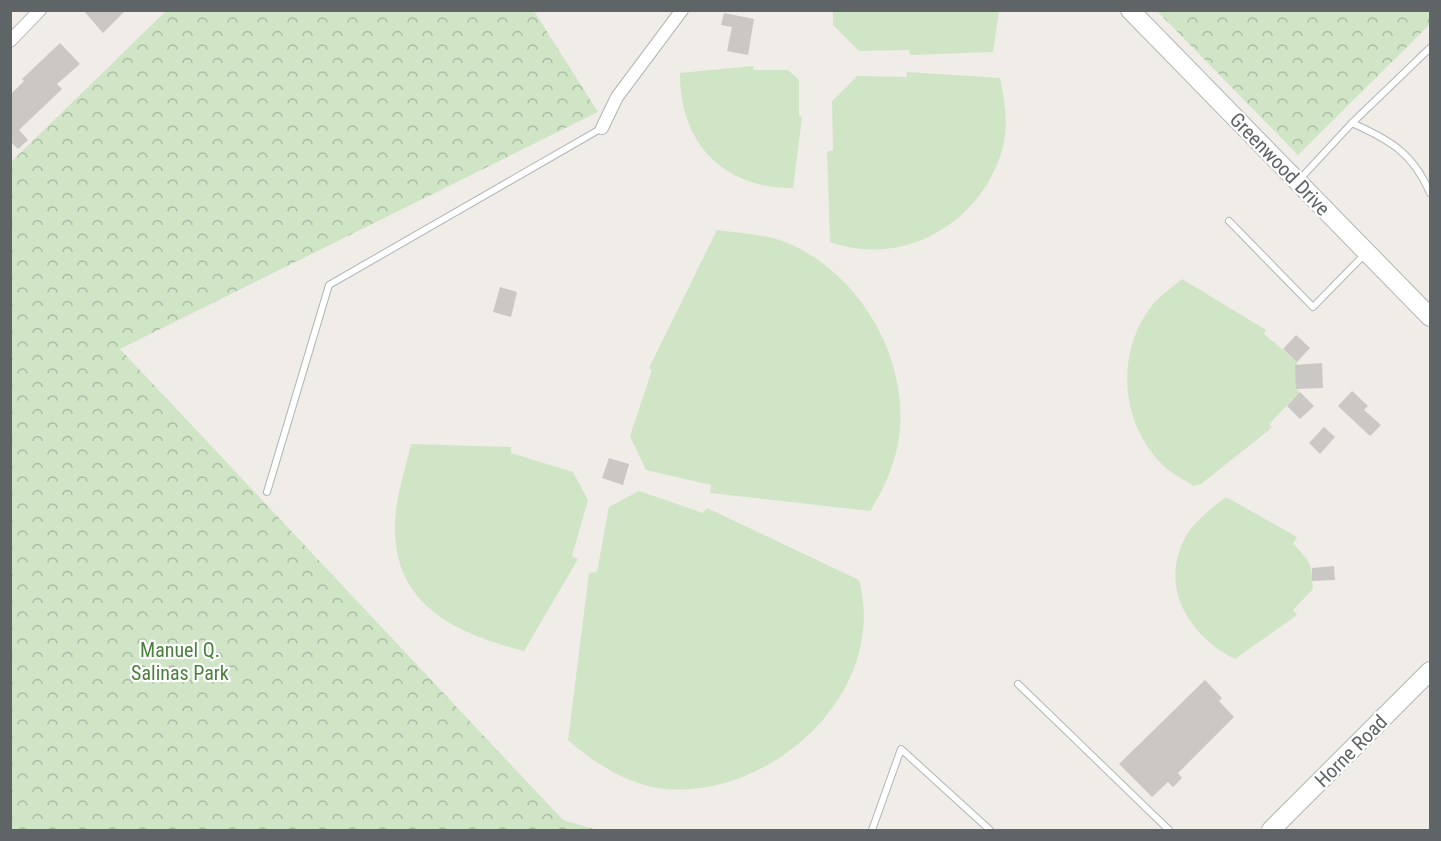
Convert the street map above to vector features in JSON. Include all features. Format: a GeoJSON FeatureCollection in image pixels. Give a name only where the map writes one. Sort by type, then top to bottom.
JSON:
{"type":"FeatureCollection","features":[{"type":"Feature","properties":{"kind":"main road","name":"Greenwood Drive"},"geometry":{"type":"LineString","coordinates":[[1130,10],[1431,317]]}},
{"type":"Feature","properties":{"kind":"main road","name":"Horne Road"},"geometry":{"type":"LineString","coordinates":[[1271,831],[1431,671]]}},
{"type":"Feature","properties":{"kind":"street"},"geometry":{"type":"LineString","coordinates":[[10,41],[40,10]]}},
{"type":"Feature","properties":{"kind":"street"},"geometry":{"type":"LineString","coordinates":[[602,128],[617,97],[682,10]]}},
{"type":"Feature","properties":{"kind":"lane"},"geometry":{"type":"LineString","coordinates":[[1298,182],[1352,123],[1431,48]]}},
{"type":"Feature","properties":{"kind":"lane"},"geometry":{"type":"LineString","coordinates":[[1352,123],[1399,147],[1422,174],[1431,193]]}},
{"type":"Feature","properties":{"kind":"lane"},"geometry":{"type":"LineString","coordinates":[[267,492],[329,285],[602,128]]}},
{"type":"Feature","properties":{"kind":"lane"},"geometry":{"type":"LineString","coordinates":[[1229,221],[1312,308],[1366,252]]}},
{"type":"Feature","properties":{"kind":"lane"},"geometry":{"type":"LineString","coordinates":[[1018,684],[1169,831]]}},
{"type":"Feature","properties":{"kind":"lane"},"geometry":{"type":"LineString","coordinates":[[872,831],[901,749],[990,831]]}},
{"type":"Feature","properties":{"kind":"green space","name":"Manuel Q. Salinas Park"},"geometry":{"type":"Polygon","coordinates":[[[166,11],[534,11],[598,112],[120,349],[563,820],[597,830],[11,830],[11,162],[166,11]]]}},
{"type":"Feature","properties":{"kind":"green space"},"geometry":{"type":"Polygon","coordinates":[[[833,11],[999,11],[993,52],[910,55],[909,50],[859,51],[833,25],[833,11]]]}},
{"type":"Feature","properties":{"kind":"green space"},"geometry":{"type":"Polygon","coordinates":[[[1157,11],[1430,11],[1430,24],[1298,155],[1157,11]]]}},
{"type":"Feature","properties":{"kind":"green space"},"geometry":{"type":"Polygon","coordinates":[[[753,66],[754,70],[788,70],[799,80],[799,116],[802,117],[793,188],[768,186],[746,180],[727,171],[710,157],[697,140],[688,121],[682,98],[680,73],[753,66]]]}},
{"type":"Feature","properties":{"kind":"green space"},"geometry":{"type":"Polygon","coordinates":[[[907,72],[1000,78],[1006,123],[1002,150],[992,176],[976,199],[957,218],[935,234],[911,244],[884,249],[857,249],[830,242],[827,152],[833,150],[832,101],[857,76],[907,77],[907,72]]]}},
{"type":"Feature","properties":{"kind":"green space"},"geometry":{"type":"Polygon","coordinates":[[[717,230],[777,239],[812,256],[837,275],[858,298],[876,324],[889,353],[897,383],[901,414],[898,444],[893,462],[870,511],[710,493],[711,485],[646,470],[630,436],[652,370],[649,368],[717,230]]]}},
{"type":"Feature","properties":{"kind":"green space"},"geometry":{"type":"Polygon","coordinates":[[[1182,279],[1266,330],[1264,334],[1297,362],[1296,389],[1300,392],[1269,424],[1272,427],[1269,430],[1201,484],[1193,486],[1166,468],[1148,448],[1138,428],[1127,386],[1128,364],[1141,322],[1154,303],[1182,279]]]}},
{"type":"Feature","properties":{"kind":"green space"},"geometry":{"type":"Polygon","coordinates":[[[411,444],[511,447],[511,453],[573,472],[588,500],[572,556],[578,559],[524,651],[499,644],[453,625],[434,612],[418,596],[405,577],[398,554],[395,516],[411,444]]]}},
{"type":"Feature","properties":{"kind":"green space"},"geometry":{"type":"Polygon","coordinates":[[[639,491],[703,513],[707,508],[859,580],[864,622],[856,662],[839,698],[813,730],[781,757],[745,776],[705,787],[665,789],[652,787],[613,772],[568,740],[589,573],[597,572],[609,507],[639,491]]]}},
{"type":"Feature","properties":{"kind":"green space"},"geometry":{"type":"Polygon","coordinates":[[[1226,497],[1297,537],[1293,544],[1309,564],[1313,589],[1293,610],[1297,615],[1235,659],[1204,637],[1192,623],[1177,591],[1175,574],[1178,555],[1186,536],[1199,520],[1226,497]]]}},
{"type":"Feature","properties":{"kind":"building"},"geometry":{"type":"Polygon","coordinates":[[[83,10],[126,10],[103,33],[83,10]]]}},
{"type":"Feature","properties":{"kind":"building"},"geometry":{"type":"Polygon","coordinates":[[[724,13],[754,19],[748,55],[727,51],[732,27],[721,25],[724,13]]]}},
{"type":"Feature","properties":{"kind":"building"},"geometry":{"type":"Polygon","coordinates":[[[60,43],[80,64],[57,84],[62,89],[19,130],[28,140],[18,149],[10,141],[10,95],[24,81],[22,79],[60,43]]]}},
{"type":"Feature","properties":{"kind":"building"},"geometry":{"type":"Polygon","coordinates":[[[500,287],[517,292],[511,317],[493,312],[500,287]]]}},
{"type":"Feature","properties":{"kind":"building"},"geometry":{"type":"Polygon","coordinates":[[[1296,335],[1310,348],[1297,362],[1283,349],[1296,335]]]}},
{"type":"Feature","properties":{"kind":"building"},"geometry":{"type":"Polygon","coordinates":[[[1322,363],[1323,388],[1296,389],[1295,365],[1322,363]]]}},
{"type":"Feature","properties":{"kind":"building"},"geometry":{"type":"Polygon","coordinates":[[[1352,391],[1368,406],[1364,410],[1381,425],[1370,436],[1338,406],[1352,391]]]}},
{"type":"Feature","properties":{"kind":"building"},"geometry":{"type":"Polygon","coordinates":[[[1300,392],[1314,406],[1300,419],[1287,406],[1300,392]]]}},
{"type":"Feature","properties":{"kind":"building"},"geometry":{"type":"Polygon","coordinates":[[[1324,427],[1335,437],[1320,454],[1309,443],[1324,427]]]}},
{"type":"Feature","properties":{"kind":"building"},"geometry":{"type":"Polygon","coordinates":[[[609,458],[629,464],[623,485],[602,478],[609,458]]]}},
{"type":"Feature","properties":{"kind":"building"},"geometry":{"type":"Polygon","coordinates":[[[1334,566],[1335,580],[1312,581],[1312,568],[1334,566]]]}},
{"type":"Feature","properties":{"kind":"building"},"geometry":{"type":"Polygon","coordinates":[[[1205,680],[1222,698],[1219,701],[1234,717],[1178,773],[1182,778],[1173,787],[1168,782],[1152,797],[1119,764],[1205,680]]]}}]}
